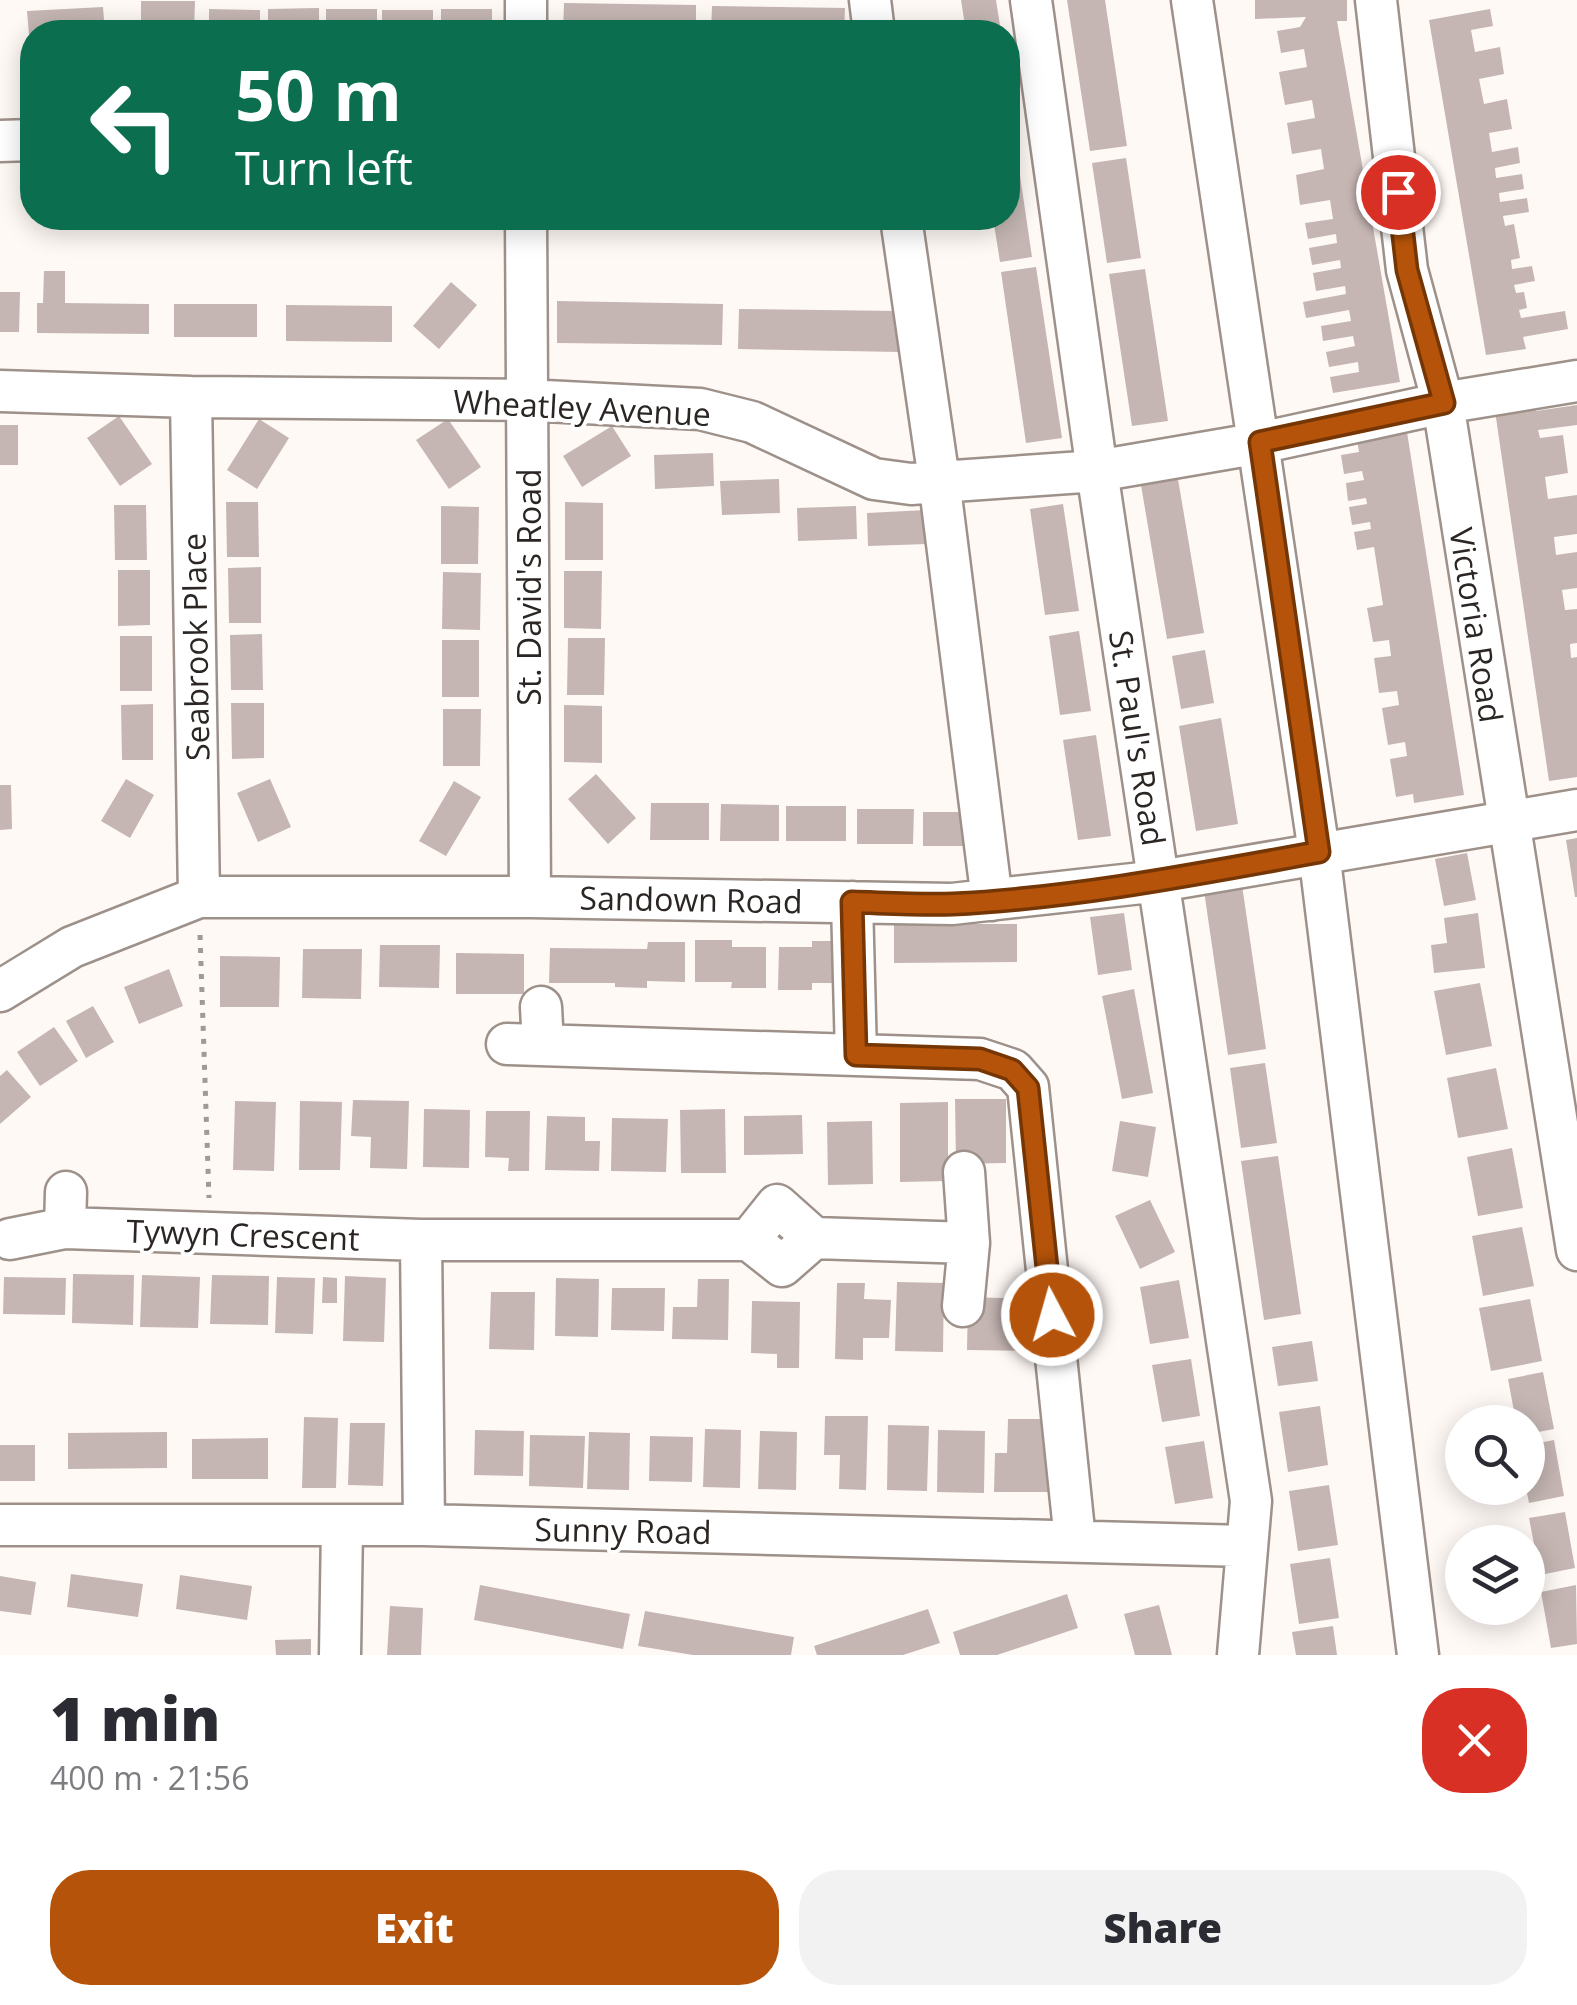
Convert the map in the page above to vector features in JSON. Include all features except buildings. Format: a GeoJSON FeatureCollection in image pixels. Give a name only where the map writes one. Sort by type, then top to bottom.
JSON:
{"type":"FeatureCollection","features":[{"type":"Feature","properties":{"kind":"street","name":"St. Paul's Road"},"geometry":{"type":"LineString","coordinates":[[1031,0],[1251,1502],[1238,1655]]}},
{"type":"Feature","properties":{"kind":"street"},"geometry":{"type":"LineString","coordinates":[[1192,0],[1319,852],[1418,1655]]}},
{"type":"Feature","properties":{"kind":"street","name":"Victoria Road"},"geometry":{"type":"LineString","coordinates":[[1376,0],[1407,270],[1444,403],[1577,1250]]}},
{"type":"Feature","properties":{"kind":"street","name":"St. David's Road"},"geometry":{"type":"LineString","coordinates":[[526,230],[530,896]]}},
{"type":"Feature","properties":{"kind":"street"},"geometry":{"type":"LineString","coordinates":[[903,230],[992,900]]}},
{"type":"Feature","properties":{"kind":"street","name":"Wheatley Avenue"},"geometry":{"type":"LineString","coordinates":[[0,391],[526,400],[700,409],[752,422],[874,479],[910,484],[1097,471],[1444,403],[1577,382]]}},
{"type":"Feature","properties":{"kind":"street","name":"Seabrook Place"},"geometry":{"type":"LineString","coordinates":[[190,397],[199,896]]}},
{"type":"Feature","properties":{"kind":"street","name":"Sandown Road"},"geometry":{"type":"LineString","coordinates":[[0,991],[72,947],[199,896],[530,896],[952,904],[1160,881],[1577,810]]}},
{"type":"Feature","properties":{"kind":"street"},"geometry":{"type":"LineString","coordinates":[[852,902],[856,1055]]}},
{"type":"Feature","properties":{"kind":"street"},"geometry":{"type":"LineString","coordinates":[[530,1032],[856,1055],[980,1059],[1012,1070],[1028,1088],[1075,1540]]}},
{"type":"Feature","properties":{"kind":"street"},"geometry":{"type":"LineString","coordinates":[[962,1306],[969,1243],[964,1172]]}},
{"type":"Feature","properties":{"kind":"street","name":"Tywyn Crescent"},"geometry":{"type":"LineString","coordinates":[[10,1239],[66,1210],[210,1231],[421,1240],[749,1240],[782,1266],[814,1238],[969,1243]]}},
{"type":"Feature","properties":{"kind":"street"},"geometry":{"type":"LineString","coordinates":[[421,1240],[424,1525]]}},
{"type":"Feature","properties":{"kind":"street","name":"Sunny Road"},"geometry":{"type":"LineString","coordinates":[[0,1525],[424,1525],[1246,1546]]}},
{"type":"Feature","properties":{"kind":"street"},"geometry":{"type":"LineString","coordinates":[[340,1655],[342,1525]]}},
{"type":"Feature","properties":{"kind":"path"},"geometry":{"type":"LineString","coordinates":[[199,896],[210,1231]]}},
{"type":"Feature","properties":{"kind":"route"},"geometry":{"type":"LineString","coordinates":[[1052,1315],[1028,1088],[1012,1070],[980,1059],[856,1055],[852,902],[952,904],[992,900],[1160,881],[1319,852],[1260,442],[1444,403],[1407,270],[1398,192]]}}]}
